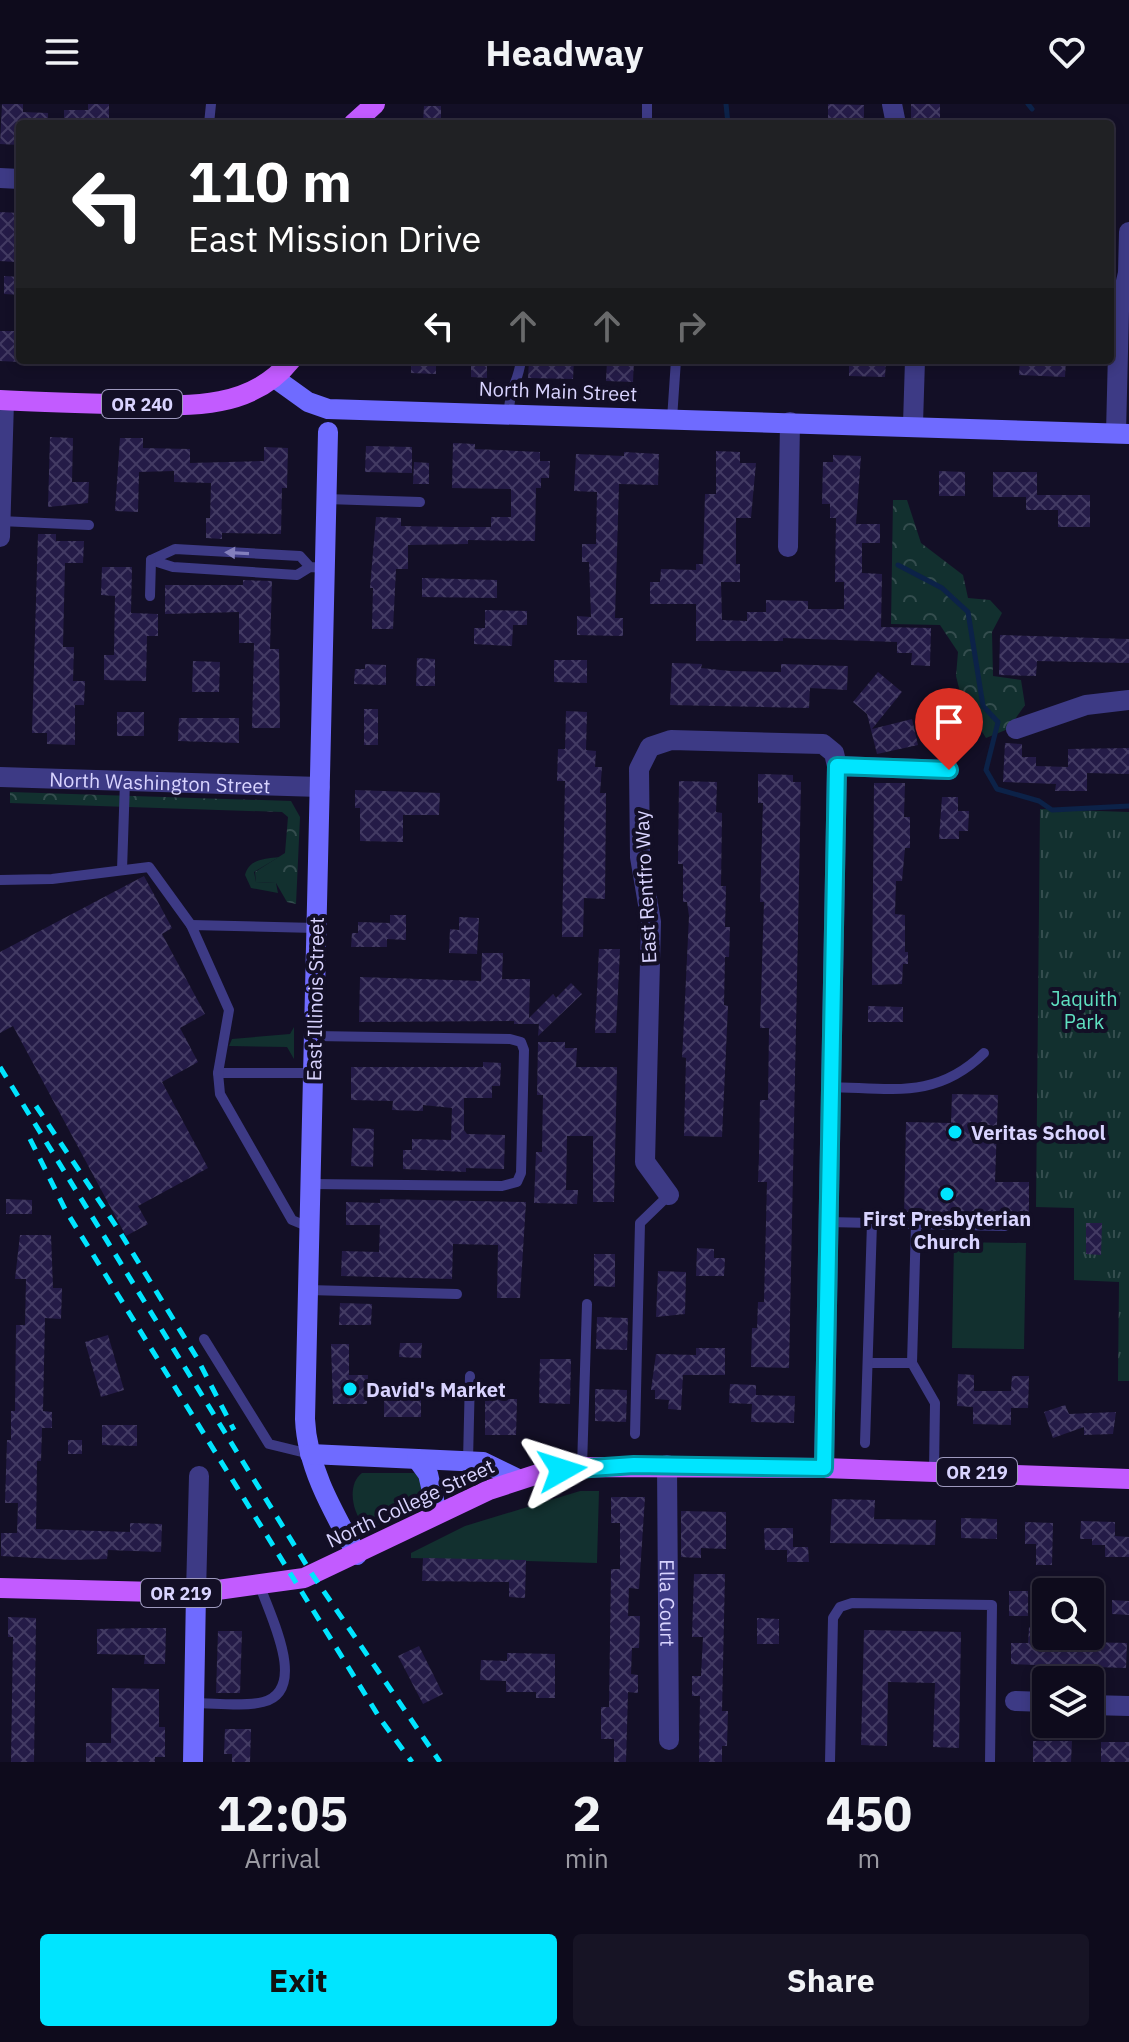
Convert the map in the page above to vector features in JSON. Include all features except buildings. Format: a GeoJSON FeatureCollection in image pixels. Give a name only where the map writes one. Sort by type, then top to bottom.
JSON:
{"type":"FeatureCollection","features":[{"type":"Feature","properties":{"kind":"main road"},"geometry":{"type":"LineString","coordinates":[[357,120],[375,104]]}},
{"type":"Feature","properties":{"kind":"main road","name":"OR 240"},"geometry":{"type":"LineString","coordinates":[[2,400],[194,406],[228,401],[276,379],[288,364]]}},
{"type":"Feature","properties":{"kind":"main road","name":"North College Street"},"geometry":{"type":"LineString","coordinates":[[0,1588],[196,1593],[304,1578],[357,1555],[437,1513],[518,1479],[582,1467],[824,1468],[1129,1479]]}},
{"type":"Feature","properties":{"kind":"street"},"geometry":{"type":"LineString","coordinates":[[1123,434],[1119,311],[1128,273],[1129,232]]}},
{"type":"Feature","properties":{"kind":"street"},"geometry":{"type":"LineString","coordinates":[[913,424],[915,364]]}},
{"type":"Feature","properties":{"kind":"street","name":"North Main Street"},"geometry":{"type":"LineString","coordinates":[[276,379],[308,402],[328,409],[913,424],[1123,434]]}},
{"type":"Feature","properties":{"kind":"street"},"geometry":{"type":"LineString","coordinates":[[0,537],[2,400]]}},
{"type":"Feature","properties":{"kind":"street"},"geometry":{"type":"LineString","coordinates":[[788,547],[790,422]]}},
{"type":"Feature","properties":{"kind":"street","name":"East Illinois Street"},"geometry":{"type":"LineString","coordinates":[[328,432],[326,499],[317,567],[320,787],[305,1419],[310,1454],[327,1500],[357,1555]]}},
{"type":"Feature","properties":{"kind":"street"},"geometry":{"type":"LineString","coordinates":[[1016,729],[1086,705],[1129,700]]}},
{"type":"Feature","properties":{"kind":"street","name":"East Rentfro Way"},"geometry":{"type":"LineString","coordinates":[[669,1195],[645,1162],[651,922],[640,857],[639,769],[650,747],[671,740],[823,744],[834,753],[837,766]]}},
{"type":"Feature","properties":{"kind":"street"},"geometry":{"type":"LineString","coordinates":[[824,1468],[837,766],[949,770]]}},
{"type":"Feature","properties":{"kind":"street","name":"North Washington Street"},"geometry":{"type":"LineString","coordinates":[[0,777],[320,787]]}},
{"type":"Feature","properties":{"kind":"street"},"geometry":{"type":"LineString","coordinates":[[310,1454],[483,1462],[518,1479]]}},
{"type":"Feature","properties":{"kind":"street"},"geometry":{"type":"LineString","coordinates":[[417,1459],[428,1474],[437,1513]]}},
{"type":"Feature","properties":{"kind":"street","name":"Ella Court"},"geometry":{"type":"LineString","coordinates":[[667,1465],[669,1740]]}},
{"type":"Feature","properties":{"kind":"street"},"geometry":{"type":"LineString","coordinates":[[193,1762],[199,1476]]}},
{"type":"Feature","properties":{"kind":"street"},"geometry":{"type":"LineString","coordinates":[[1015,1701],[1032,1702]]}},
{"type":"Feature","properties":{"kind":"street"},"geometry":{"type":"LineString","coordinates":[[1104,1705],[1129,1706]]}},
{"type":"Feature","properties":{"kind":"lane"},"geometry":{"type":"LineString","coordinates":[[509,414],[509,392],[519,375],[520,364]]}},
{"type":"Feature","properties":{"kind":"lane"},"geometry":{"type":"LineString","coordinates":[[672,419],[676,364]]}},
{"type":"Feature","properties":{"kind":"lane"},"geometry":{"type":"LineString","coordinates":[[326,499],[420,502]]}},
{"type":"Feature","properties":{"kind":"lane"},"geometry":{"type":"LineString","coordinates":[[0,521],[89,525]]}},
{"type":"Feature","properties":{"kind":"lane"},"geometry":{"type":"LineString","coordinates":[[151,560],[175,549],[300,556],[317,567]]}},
{"type":"Feature","properties":{"kind":"lane"},"geometry":{"type":"LineString","coordinates":[[151,560],[173,567],[297,575],[317,567]]}},
{"type":"Feature","properties":{"kind":"lane"},"geometry":{"type":"LineString","coordinates":[[150,596],[151,560]]}},
{"type":"Feature","properties":{"kind":"lane"},"geometry":{"type":"LineString","coordinates":[[122,870],[125,781]]}},
{"type":"Feature","properties":{"kind":"lane"},"geometry":{"type":"LineString","coordinates":[[0,880],[52,879],[141,865],[156,872],[191,925],[229,1010],[218,1073],[220,1094],[284,1209],[298,1225],[309,1227]]}},
{"type":"Feature","properties":{"kind":"lane"},"geometry":{"type":"LineString","coordinates":[[191,925],[316,928]]}},
{"type":"Feature","properties":{"kind":"lane"},"geometry":{"type":"LineString","coordinates":[[310,1184],[502,1186],[517,1182],[521,1173],[524,1050],[521,1042],[510,1039],[314,1036]]}},
{"type":"Feature","properties":{"kind":"lane"},"geometry":{"type":"LineString","coordinates":[[829,1087],[918,1090],[963,1074],[984,1053]]}},
{"type":"Feature","properties":{"kind":"lane"},"geometry":{"type":"LineString","coordinates":[[218,1073],[313,1073]]}},
{"type":"Feature","properties":{"kind":"lane"},"geometry":{"type":"LineString","coordinates":[[635,1434],[640,1223],[669,1195]]}},
{"type":"Feature","properties":{"kind":"lane"},"geometry":{"type":"LineString","coordinates":[[827,1222],[1005,1226]]}},
{"type":"Feature","properties":{"kind":"lane"},"geometry":{"type":"LineString","coordinates":[[865,1443],[872,1223]]}},
{"type":"Feature","properties":{"kind":"lane"},"geometry":{"type":"LineString","coordinates":[[916,1224],[912,1363],[935,1403],[934,1471]]}},
{"type":"Feature","properties":{"kind":"lane"},"geometry":{"type":"LineString","coordinates":[[308,1290],[457,1294]]}},
{"type":"Feature","properties":{"kind":"lane"},"geometry":{"type":"LineString","coordinates":[[582,1467],[587,1304]]}},
{"type":"Feature","properties":{"kind":"lane"},"geometry":{"type":"LineString","coordinates":[[204,1339],[269,1444],[310,1454]]}},
{"type":"Feature","properties":{"kind":"lane"},"geometry":{"type":"LineString","coordinates":[[868,1363],[912,1363]]}},
{"type":"Feature","properties":{"kind":"lane"},"geometry":{"type":"LineString","coordinates":[[468,1461],[470,1376]]}},
{"type":"Feature","properties":{"kind":"lane"},"geometry":{"type":"LineString","coordinates":[[194,1703],[260,1703],[277,1697],[286,1685],[287,1668],[260,1586]]}},
{"type":"Feature","properties":{"kind":"lane"},"geometry":{"type":"LineString","coordinates":[[830,1762],[833,1618],[840,1607],[852,1603],[992,1605],[990,1762]]}},
{"type":"Feature","properties":{"kind":"green space"},"geometry":{"type":"Polygon","coordinates":[[[893,500],[907,500],[921,543],[963,575],[968,598],[990,600],[1002,613],[992,632],[993,676],[1021,680],[1025,705],[1008,729],[986,738],[962,700],[956,676],[958,652],[940,625],[891,624],[893,500]]]}},
{"type":"Feature","properties":{"kind":"green space"},"geometry":{"type":"Polygon","coordinates":[[[10,792],[291,801],[300,817],[296,904],[287,902],[276,883],[256,882],[255,872],[285,853],[288,817],[282,812],[10,803],[10,792]]]}},
{"type":"Feature","properties":{"kind":"green space","name":"Jaquith Park"},"geometry":{"type":"Polygon","coordinates":[[[1040,809],[1129,812],[1129,1381],[1118,1381],[1119,1282],[1074,1280],[1074,1208],[1036,1207],[1040,809]]]}},
{"type":"Feature","properties":{"kind":"green space"},"geometry":{"type":"Polygon","coordinates":[[[279,857],[254,872],[256,882],[276,883],[278,893],[251,888],[245,875],[250,866],[258,861],[279,857]]]}},
{"type":"Feature","properties":{"kind":"green space"},"geometry":{"type":"Polygon","coordinates":[[[294,1027],[294,1059],[287,1047],[229,1046],[232,1039],[290,1034],[294,1027]]]}},
{"type":"Feature","properties":{"kind":"green space"},"geometry":{"type":"Polygon","coordinates":[[[954,1242],[1026,1243],[1024,1349],[952,1348],[954,1242]]]}},
{"type":"Feature","properties":{"kind":"green space"},"geometry":{"type":"Polygon","coordinates":[[[362,1473],[419,1475],[426,1503],[374,1527],[363,1524],[353,1498],[354,1484],[362,1473]]]}},
{"type":"Feature","properties":{"kind":"green space"},"geometry":{"type":"Polygon","coordinates":[[[580,1491],[599,1491],[597,1563],[411,1558],[411,1553],[465,1526],[580,1491]]]}},
{"type":"Feature","properties":{"kind":"waterway"},"geometry":{"type":"LineString","coordinates":[[726,104],[728,120]]}},
{"type":"Feature","properties":{"kind":"waterway"},"geometry":{"type":"LineString","coordinates":[[1028,104],[1032,109]]}},
{"type":"Feature","properties":{"kind":"waterway"},"geometry":{"type":"LineString","coordinates":[[898,565],[942,588],[968,612],[983,706],[998,722],[986,770],[997,789],[1039,801],[1052,810],[1129,806]]}},
{"type":"Feature","properties":{"kind":"railway"},"geometry":{"type":"LineString","coordinates":[[0,1067],[312,1574],[440,1762]]}},
{"type":"Feature","properties":{"kind":"railway"},"geometry":{"type":"LineString","coordinates":[[36,1106],[118,1229],[197,1358],[234,1430]]}},
{"type":"Feature","properties":{"kind":"railway"},"geometry":{"type":"LineString","coordinates":[[30,1139],[66,1211],[381,1720],[412,1762]]}},
{"type":"Feature","properties":{"kind":"place","name":"Veritas School"},"geometry":{"type":"Point","coordinates":[955,1132]}},
{"type":"Feature","properties":{"kind":"place","name":"First Presbyterian Church"},"geometry":{"type":"Point","coordinates":[947,1194]}},
{"type":"Feature","properties":{"kind":"place","name":"David's Market"},"geometry":{"type":"Point","coordinates":[350,1389]}},
{"type":"Feature","properties":{"kind":"route"},"geometry":{"type":"LineString","coordinates":[[562,1470],[634,1465],[824,1468],[827,1172],[837,766],[949,770]]}}]}
